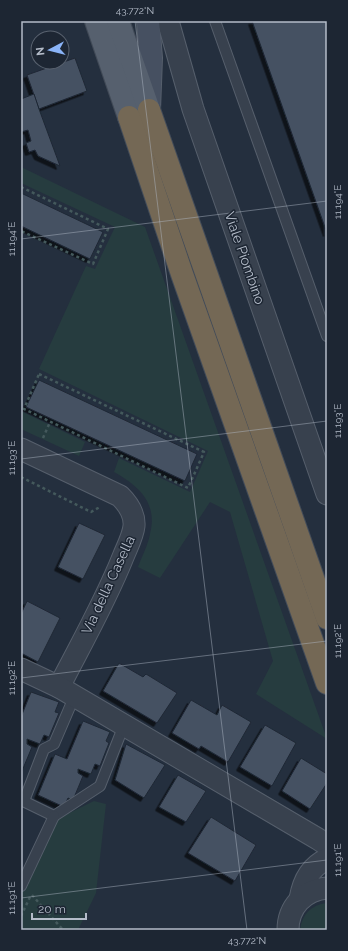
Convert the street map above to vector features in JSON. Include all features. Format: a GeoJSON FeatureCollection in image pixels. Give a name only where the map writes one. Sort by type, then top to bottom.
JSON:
{"type":"FeatureCollection","features":[{"type":"Feature","properties":{"kind":"highway"},"geometry":{"type":"LineString","coordinates":[[139,114],[326,616]]}},
{"type":"Feature","properties":{"kind":"highway"},"geometry":{"type":"LineString","coordinates":[[139,114],[185,282],[327,683]]}},
{"type":"Feature","properties":{"kind":"main road"},"geometry":{"type":"LineString","coordinates":[[96,21],[139,114]]}},
{"type":"Feature","properties":{"kind":"main road"},"geometry":{"type":"LineString","coordinates":[[118,21],[139,114]]}},
{"type":"Feature","properties":{"kind":"street"},"geometry":{"type":"LineString","coordinates":[[139,114],[151,58],[148,21]]}},
{"type":"Feature","properties":{"kind":"street","name":"Viale Piombino"},"geometry":{"type":"LineString","coordinates":[[168,21],[192,109],[327,494]]}},
{"type":"Feature","properties":{"kind":"street","name":"Via della Casella"},"geometry":{"type":"LineString","coordinates":[[21,449],[120,496],[131,510],[134,517],[132,535],[67,691]]}},
{"type":"Feature","properties":{"kind":"street"},"geometry":{"type":"LineString","coordinates":[[21,669],[67,691],[318,838],[327,845]]}},
{"type":"Feature","properties":{"kind":"street"},"geometry":{"type":"LineString","coordinates":[[288,930],[291,913],[300,899],[304,883],[308,875],[316,866],[327,859]]}},
{"type":"Feature","properties":{"kind":"street"},"geometry":{"type":"LineString","coordinates":[[300,899],[309,892],[327,888]]}},
{"type":"Feature","properties":{"kind":"lane"},"geometry":{"type":"LineString","coordinates":[[215,21],[327,336]]}},
{"type":"Feature","properties":{"kind":"lane"},"geometry":{"type":"LineString","coordinates":[[54,816],[22,801],[44,748],[54,744],[67,691]]}},
{"type":"Feature","properties":{"kind":"lane"},"geometry":{"type":"LineString","coordinates":[[21,885],[54,816],[100,786],[124,725]]}},
{"type":"Feature","properties":{"kind":"path"},"geometry":{"type":"LineString","coordinates":[[21,187],[108,229],[93,264],[21,231]]}},
{"type":"Feature","properties":{"kind":"path"},"geometry":{"type":"LineString","coordinates":[[39,374],[204,452],[188,488],[50,422],[24,409],[39,374]]}},
{"type":"Feature","properties":{"kind":"path"},"geometry":{"type":"LineString","coordinates":[[41,442],[50,422]]}},
{"type":"Feature","properties":{"kind":"path"},"geometry":{"type":"LineString","coordinates":[[21,477],[91,512],[103,506]]}},
{"type":"Feature","properties":{"kind":"path"},"geometry":{"type":"LineString","coordinates":[[21,916],[31,894],[63,930]]}},
{"type":"Feature","properties":{"kind":"green space"},"geometry":{"type":"Polygon","coordinates":[[[21,167],[145,227],[327,739],[256,694],[273,661],[230,512],[210,502],[160,578],[138,567],[149,538],[152,523],[151,513],[149,504],[138,490],[123,477],[114,472],[119,458],[190,492],[208,451],[39,369],[86,266],[95,269],[115,227],[21,183],[21,167]]]}},
{"type":"Feature","properties":{"kind":"green space"},"geometry":{"type":"Polygon","coordinates":[[[21,411],[85,442],[79,456],[21,429],[21,411]]]}},
{"type":"Feature","properties":{"kind":"green space"},"geometry":{"type":"Polygon","coordinates":[[[94,801],[106,804],[96,893],[78,930],[21,930],[21,895],[55,820],[94,801]]]}},
{"type":"Feature","properties":{"kind":"green space"},"geometry":{"type":"Polygon","coordinates":[[[327,903],[327,930],[300,930],[303,919],[308,911],[316,906],[327,903]]]}},
{"type":"Feature","properties":{"kind":"building"},"geometry":{"type":"Polygon","coordinates":[[[252,21],[327,21],[327,233],[252,21]]]}},
{"type":"Feature","properties":{"kind":"building"},"geometry":{"type":"Polygon","coordinates":[[[75,58],[87,91],[39,109],[27,75],[41,70],[70,70],[70,60],[75,58]]]}},
{"type":"Feature","properties":{"kind":"building"},"geometry":{"type":"Polygon","coordinates":[[[34,94],[60,166],[38,156],[35,150],[29,152],[26,143],[31,141],[28,130],[21,132],[21,99],[34,94]]]}},
{"type":"Feature","properties":{"kind":"building"},"geometry":{"type":"Polygon","coordinates":[[[21,193],[103,232],[90,259],[21,226],[21,193]]]}},
{"type":"Feature","properties":{"kind":"building"},"geometry":{"type":"Polygon","coordinates":[[[39,380],[197,454],[185,481],[26,407],[39,380]]]}},
{"type":"Feature","properties":{"kind":"building"},"geometry":{"type":"Polygon","coordinates":[[[79,523],[105,535],[83,579],[58,567],[79,523]]]}},
{"type":"Feature","properties":{"kind":"building"},"geometry":{"type":"Polygon","coordinates":[[[27,601],[60,618],[38,662],[21,653],[21,614],[27,601]]]}},
{"type":"Feature","properties":{"kind":"building"},"geometry":{"type":"Polygon","coordinates":[[[119,663],[143,677],[146,674],[177,693],[157,723],[103,691],[119,663]]]}},
{"type":"Feature","properties":{"kind":"building"},"geometry":{"type":"Polygon","coordinates":[[[31,692],[59,702],[55,712],[59,713],[49,737],[44,735],[40,744],[27,739],[27,744],[32,747],[22,771],[21,717],[31,692]]]}},
{"type":"Feature","properties":{"kind":"building"},"geometry":{"type":"Polygon","coordinates":[[[191,700],[217,715],[222,705],[251,722],[228,762],[201,746],[199,749],[172,733],[191,700]]]}},
{"type":"Feature","properties":{"kind":"building"},"geometry":{"type":"Polygon","coordinates":[[[83,721],[110,732],[106,741],[109,743],[100,766],[95,764],[91,774],[78,769],[78,773],[83,776],[73,800],[68,798],[64,807],[38,795],[55,754],[67,759],[83,721]]]}},
{"type":"Feature","properties":{"kind":"building"},"geometry":{"type":"Polygon","coordinates":[[[265,725],[296,743],[272,786],[240,767],[265,725]]]}},
{"type":"Feature","properties":{"kind":"building"},"geometry":{"type":"Polygon","coordinates":[[[126,744],[165,765],[144,798],[115,780],[126,744]]]}},
{"type":"Feature","properties":{"kind":"building"},"geometry":{"type":"Polygon","coordinates":[[[301,758],[327,774],[327,783],[310,809],[282,791],[301,758]]]}},
{"type":"Feature","properties":{"kind":"building"},"geometry":{"type":"Polygon","coordinates":[[[178,775],[206,791],[186,822],[159,807],[178,775]]]}},
{"type":"Feature","properties":{"kind":"building"},"geometry":{"type":"Polygon","coordinates":[[[211,817],[256,845],[235,881],[188,853],[211,817]]]}}]}
